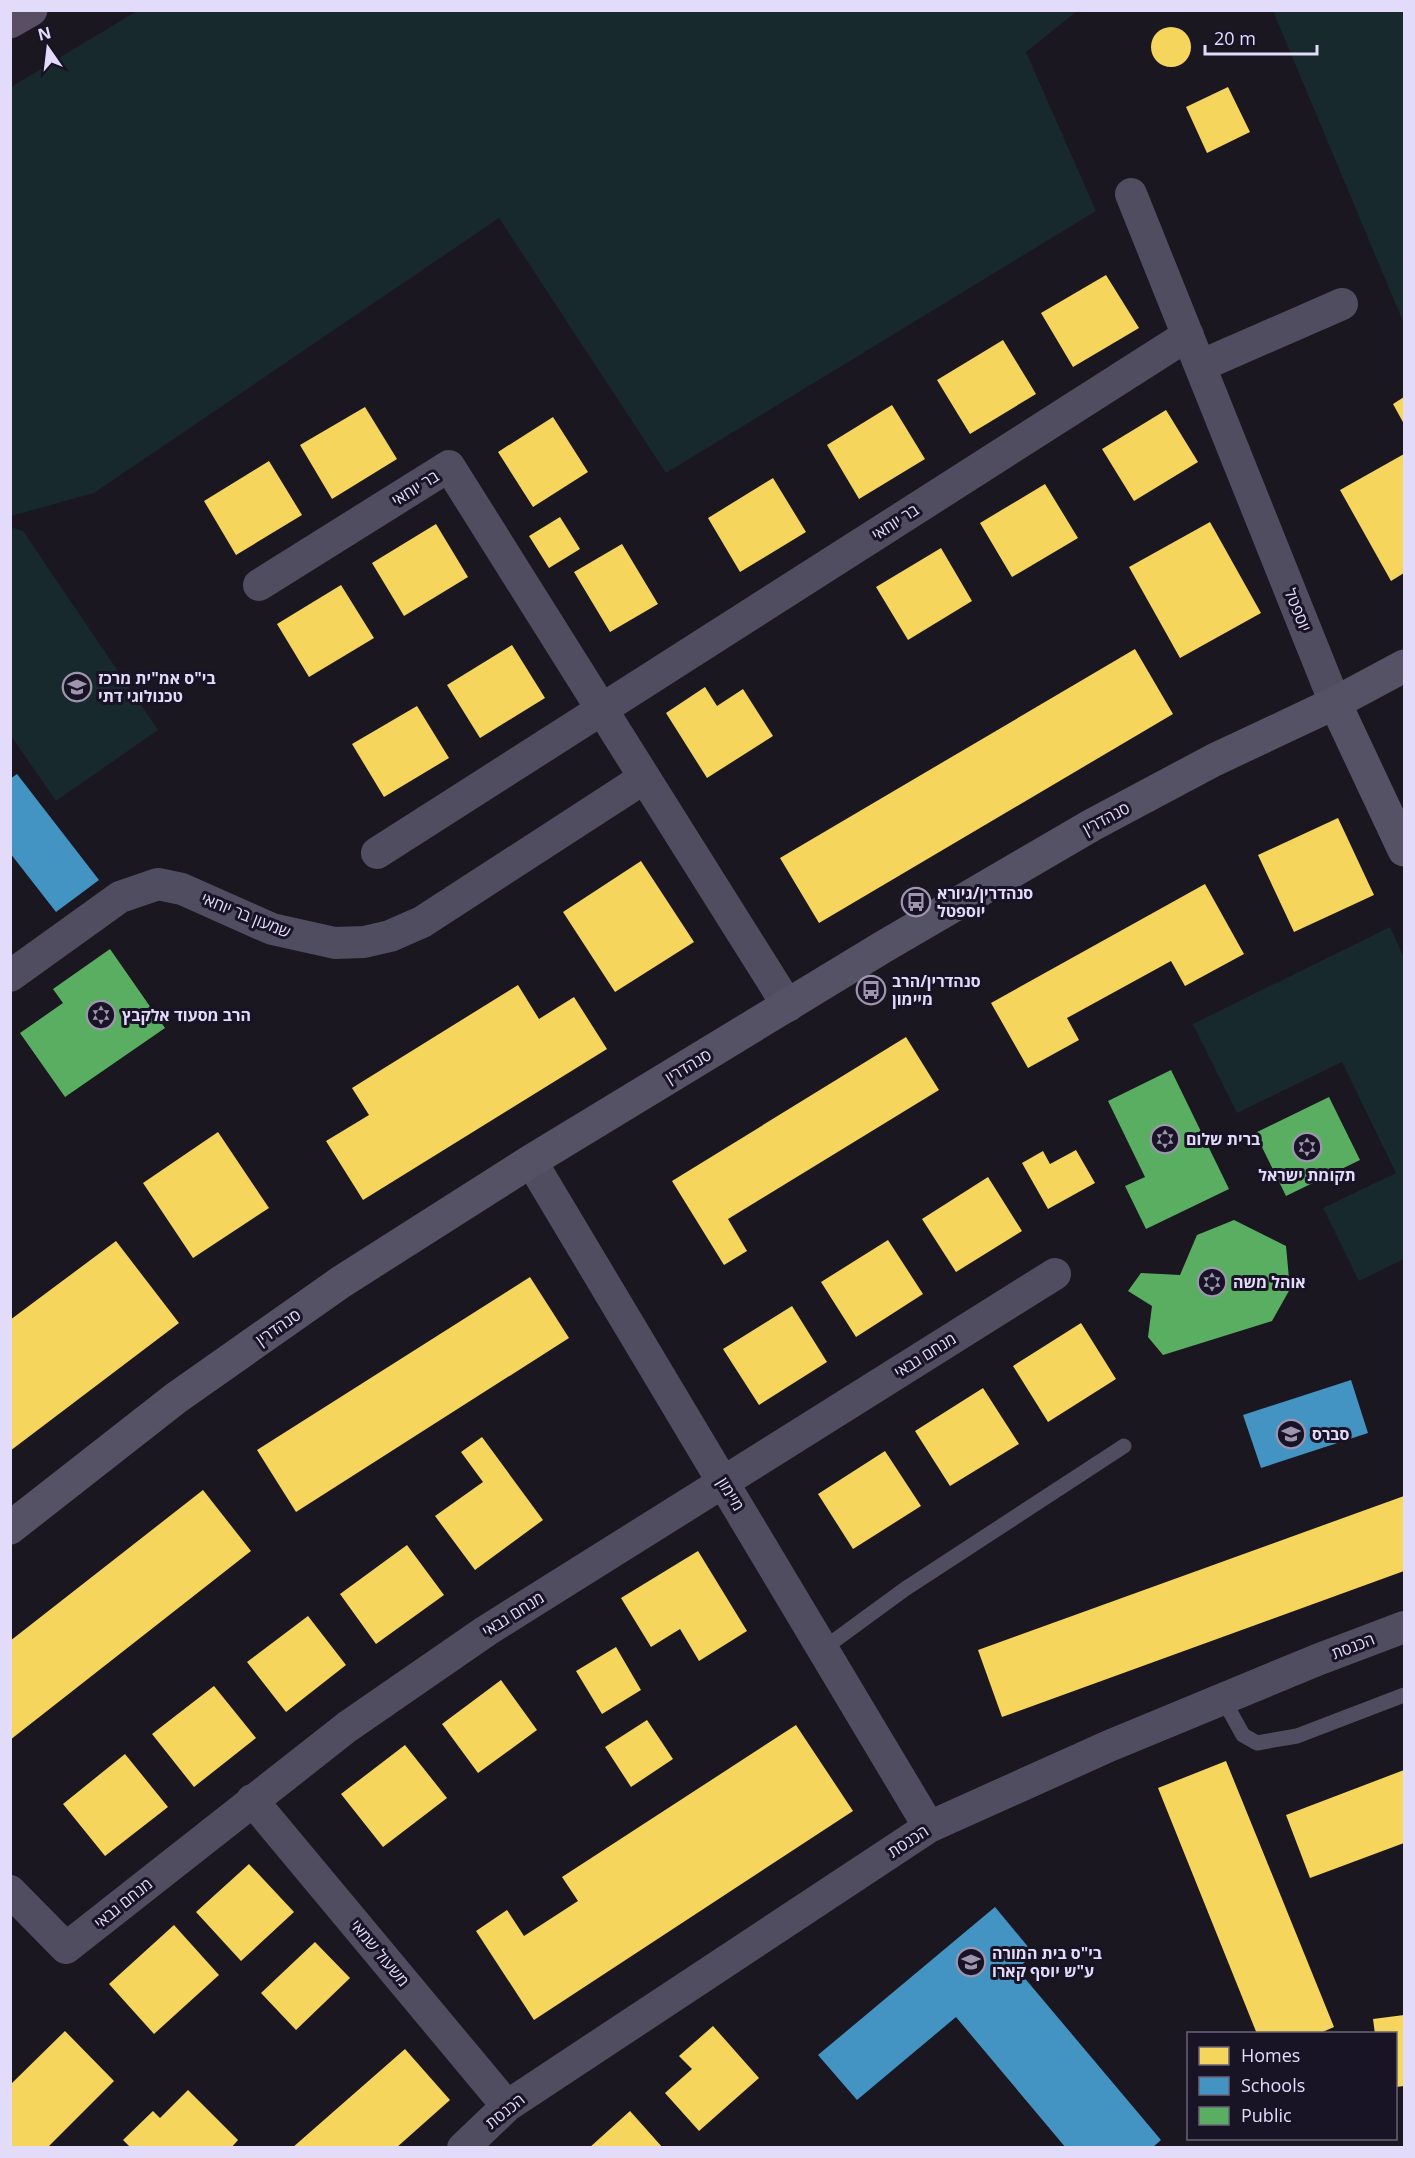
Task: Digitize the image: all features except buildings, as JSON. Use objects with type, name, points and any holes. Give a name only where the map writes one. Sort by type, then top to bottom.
[{"type":"main road","points":[[10,22],[31,10]]},
{"type":"street","name":"יוספטל","points":[[1131,194],[1335,703],[1404,850]]},
{"type":"street","points":[[1200,366],[1341,304]]},
{"type":"street","name":"בר יוחאי","points":[[377,853],[1188,335]]},
{"type":"street","name":"בר יוחאי","points":[[259,585],[449,466],[788,1006]]},
{"type":"street","name":"סנהדרין","points":[[10,1528],[176,1398],[341,1282],[531,1161],[883,947],[1092,825],[1214,760],[1335,703],[1404,666]]},
{"type":"street","name":"שמעון בר יוחאי","points":[[10,976],[120,897],[158,884],[182,889],[272,929],[308,938],[335,943],[364,942],[390,936],[422,922],[644,778]]},
{"type":"street","name":"מיימון","points":[[531,1161],[929,1827]]},
{"type":"street","name":"מנחם גבאי","points":[[10,1891],[66,1948],[347,1727],[486,1631],[1054,1274]]},
{"type":"street","name":"הכנסת","points":[[463,2148],[507,2106],[929,1827],[1109,1746],[1404,1627]]},
{"type":"street","name":"משעול שמאי","points":[[252,1800],[507,2106]]},
{"type":"lane","points":[[823,1649],[905,1589],[1124,1446]]},
{"type":"lane","points":[[1223,1699],[1243,1735],[1257,1743],[1297,1736],[1404,1695]]},
{"type":"shaded area","points":[[137,11],[1077,11],[1026,52],[1096,211],[666,473],[499,218],[94,493],[11,516],[11,87]]},
{"type":"shaded area","points":[[1273,11],[1404,11],[1404,324]]},
{"type":"shaded area","points":[[10,527],[23,531],[158,730],[56,801],[11,736]]},
{"type":"shaded area","points":[[1390,927],[1404,958],[1404,1259],[1359,1281],[1323,1208],[1396,1173],[1342,1062],[1237,1113],[1193,1024]]},
{"type":"place","name":"בי\"ס אמ\"ית מרכז טכנולוגי דתי","points":[[77,687]]},
{"type":"place","name":"סנהדרין/גיורא יוספטל","points":[[916,902]]},
{"type":"place","name":"סנהדרין/הרב מיימון","points":[[871,990]]},
{"type":"place","name":"הרב מסעוד אלקבץ","points":[[101,1015]]},
{"type":"place","name":"ברית שלום","points":[[1165,1139]]},
{"type":"place","name":"תקומת ישראל","points":[[1307,1147]]},
{"type":"place","name":"אוהל משה","points":[[1212,1282]]},
{"type":"place","name":"סברס","points":[[1291,1434]]},
{"type":"place","name":"בי\"ס בית המורה ע\"ש יוסף קארו","points":[[971,1962]]}]
